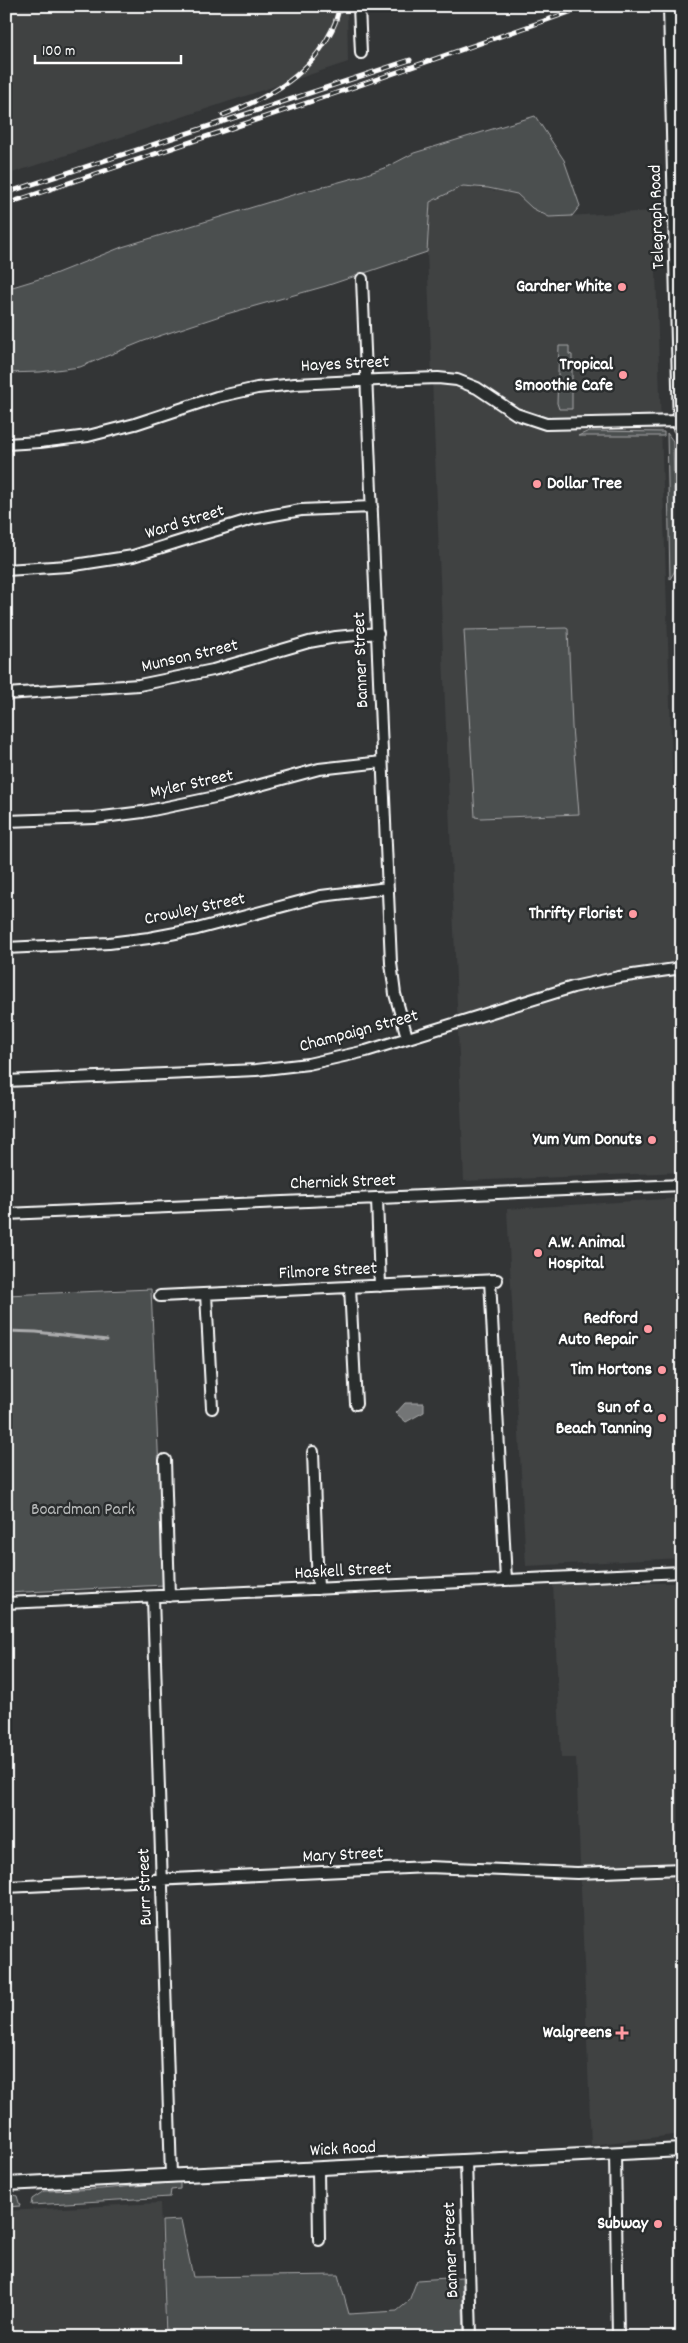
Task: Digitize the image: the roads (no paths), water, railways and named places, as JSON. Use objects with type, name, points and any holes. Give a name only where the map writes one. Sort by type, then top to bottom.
[{"type":"main road","name":"Telegraph Road","points":[[672,6],[682,427]]},
{"type":"street","points":[[359,6],[361,54]]},
{"type":"street","name":"Banner Street","points":[[362,279],[393,984],[407,1037]]},
{"type":"street","name":"Hayes Street","points":[[6,444],[88,436],[135,424],[217,397],[257,388],[366,380],[438,378],[457,380],[477,388],[516,414],[546,424],[682,420]]},
{"type":"street","name":"Ward Street","points":[[6,570],[68,566],[133,556],[252,519],[302,510],[372,507]]},
{"type":"street","name":"Munson Street","points":[[6,694],[139,685],[213,670],[309,642],[378,633]]},
{"type":"street","name":"Myler Street","points":[[6,822],[95,818],[143,812],[220,796],[318,769],[382,762]]},
{"type":"street","name":"Crowley Street","points":[[6,948],[109,943],[149,938],[197,929],[321,896],[388,888]]},
{"type":"street","name":"Champaign Street","points":[[6,1081],[279,1068],[338,1058],[573,987],[619,977],[682,968]]},
{"type":"street","name":"Chernick Street","points":[[6,1214],[682,1185]]},
{"type":"street","points":[[377,1198],[380,1286]]},
{"type":"street","name":"Filmore Street","points":[[160,1296],[494,1280],[506,1580]]},
{"type":"street","points":[[350,1288],[356,1404]]},
{"type":"street","points":[[206,1294],[212,1408]]},
{"type":"street","points":[[312,1452],[318,1589]]},
{"type":"street","points":[[165,1460],[169,1596]]},
{"type":"street","name":"Haskell Street","points":[[6,1604],[682,1572]]},
{"type":"street","name":"Burr Street","points":[[153,1597],[171,2176]]},
{"type":"street","name":"Mary Street","points":[[6,1887],[428,1867],[578,1873],[682,1869]]},
{"type":"street","name":"Wick Road","points":[[6,2184],[682,2150]]},
{"type":"street","points":[[615,2154],[618,2337]]},
{"type":"street","name":"Banner Street","points":[[466,2162],[471,2337]]},
{"type":"street","points":[[318,2169],[319,2240]]},
{"type":"waterway","points":[[6,1331],[36,1332],[107,1340]]},
{"type":"railway","points":[[223,115],[254,102],[282,86],[307,66],[329,35],[339,6]]},
{"type":"railway","points":[[6,204],[363,84],[587,6]]},
{"type":"railway","points":[[6,193],[410,60]]},
{"type":"place","name":"Gardner White","points":[[622,287]]},
{"type":"place","name":"Tropical Smoothie Cafe","points":[[623,375]]},
{"type":"place","name":"Dollar Tree","points":[[537,484]]},
{"type":"place","name":"Thrifty Florist","points":[[633,914]]},
{"type":"place","name":"Yum Yum Donuts","points":[[652,1140]]},
{"type":"place","name":"A.W. Animal Hospital","points":[[538,1253]]},
{"type":"place","name":"Redford Auto Repair","points":[[648,1329]]},
{"type":"place","name":"Tim Hortons","points":[[662,1370]]},
{"type":"place","name":"Sun of a Beach Tanning","points":[[662,1418]]},
{"type":"place","name":"Walgreens","points":[[622,2033]]},
{"type":"place","name":"Subway","points":[[658,2224]]},
{"type":"park label","name":"Boardman Park","points":[[83,1510]]}]
